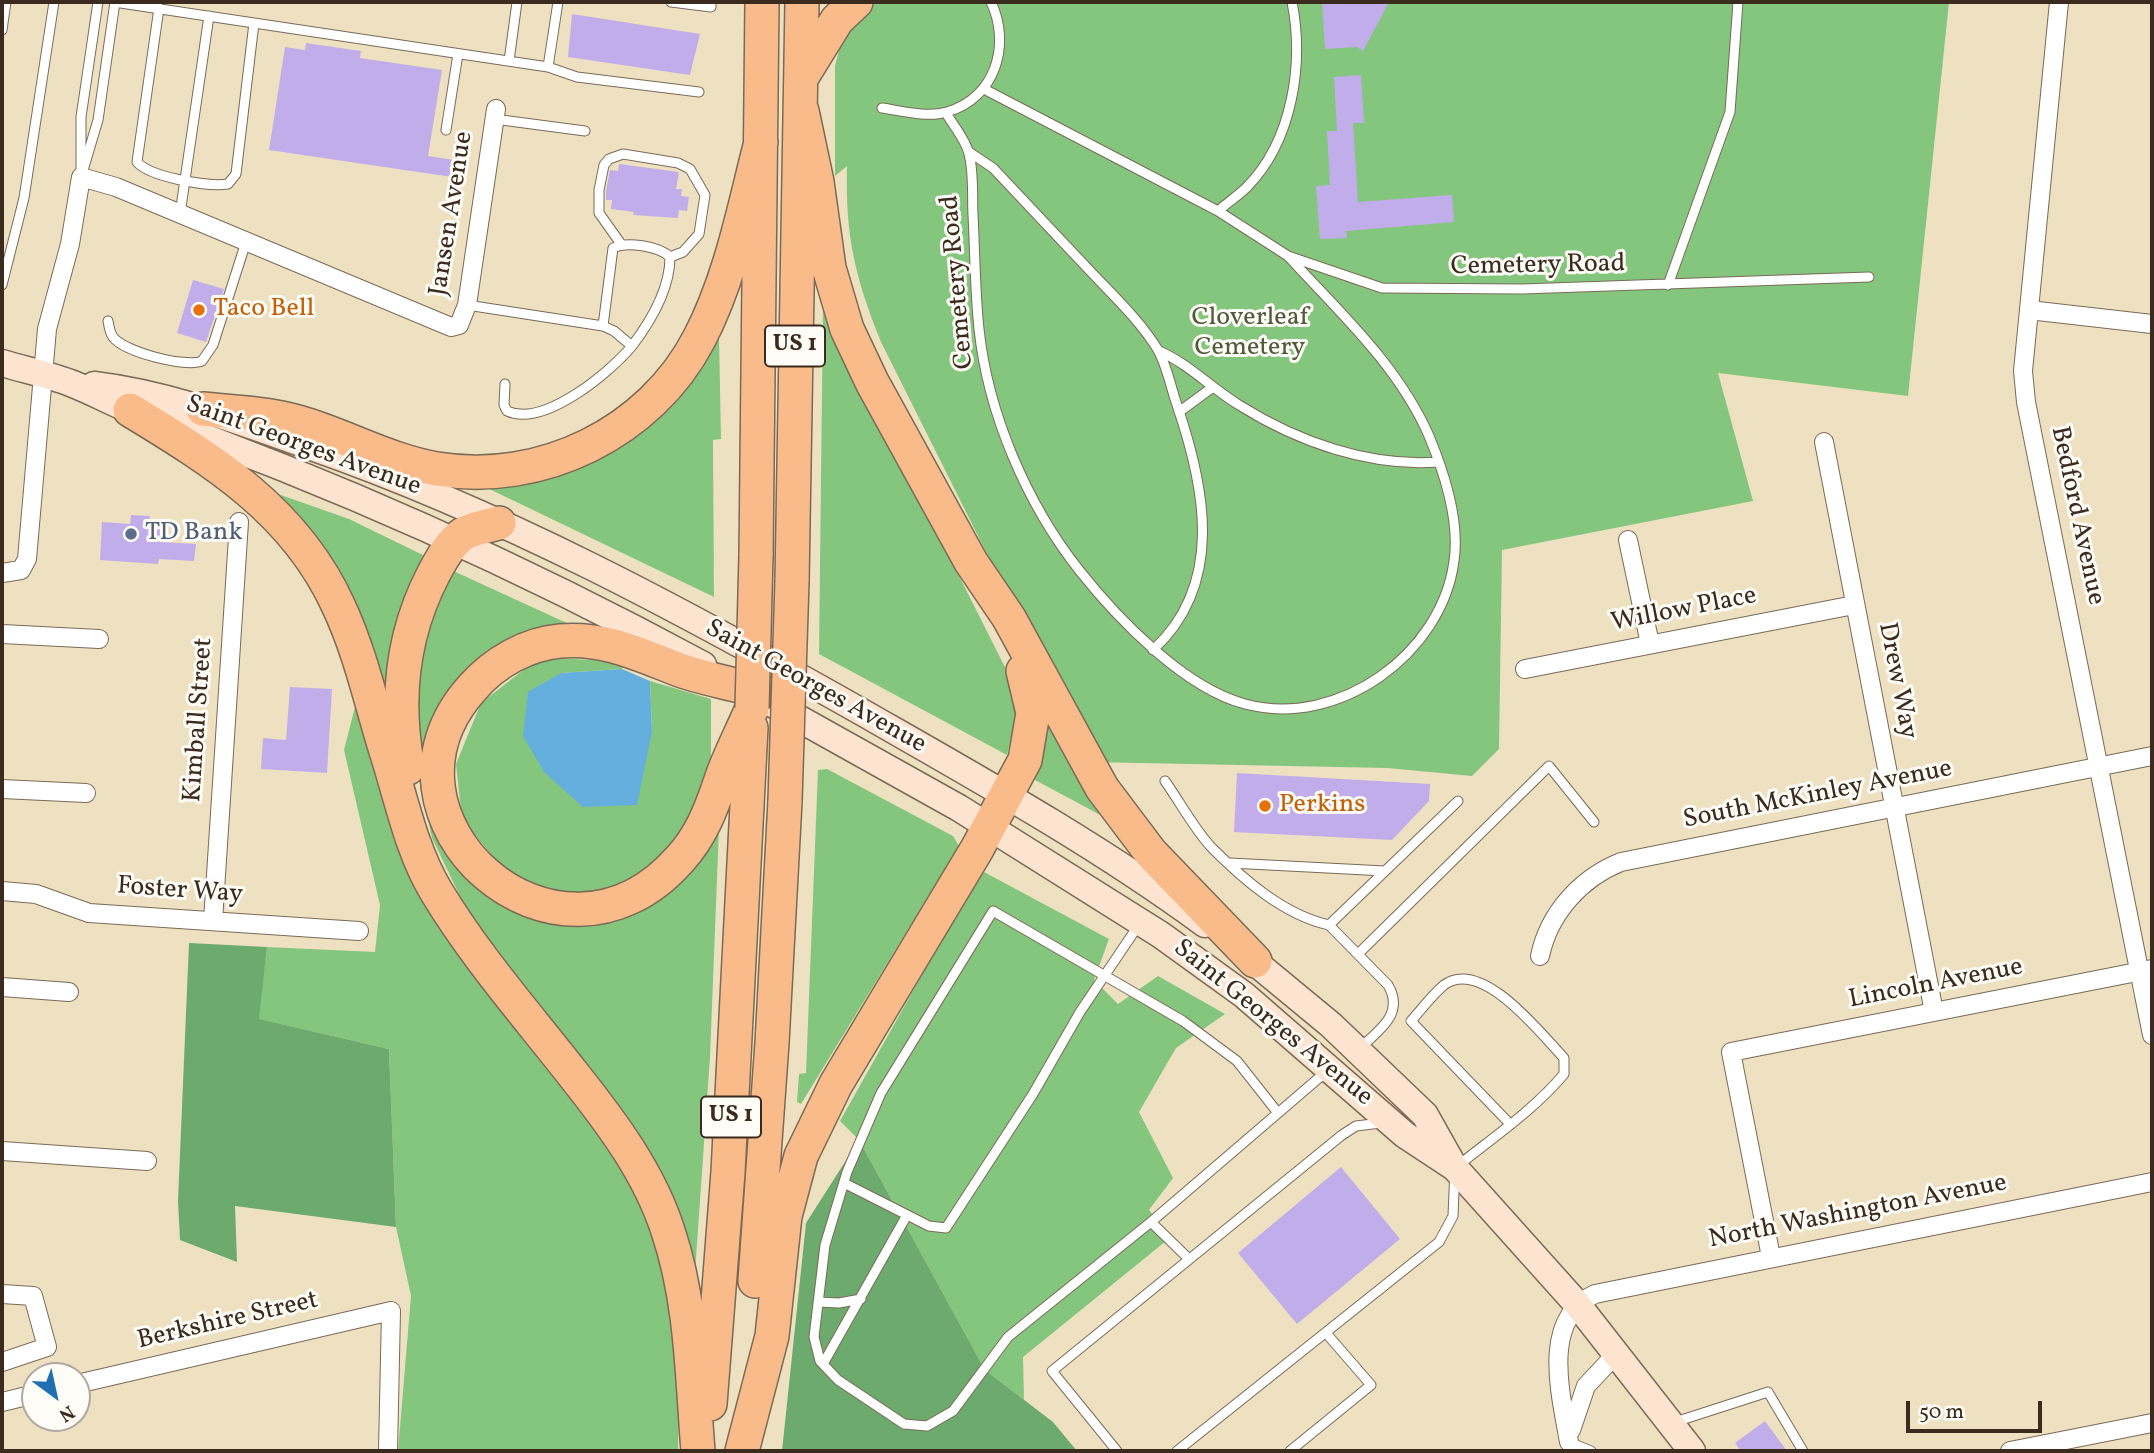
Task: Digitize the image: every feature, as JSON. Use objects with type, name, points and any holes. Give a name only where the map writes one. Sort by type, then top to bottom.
[{"type":"highway","name":"US 1","points":[[748,698],[756,556],[762,2]]},
{"type":"highway","name":"US 1","points":[[742,1451],[768,1109],[785,801],[792,581],[797,194],[802,111],[802,2]]},
{"type":"highway","points":[[802,77],[832,27],[856,2]]},
{"type":"highway","points":[[742,1451],[772,1336],[785,1216],[808,1138],[836,1084],[1007,797],[1029,750],[1032,700],[1019,661],[971,562],[872,382],[847,329],[827,258],[817,182],[802,111]]},
{"type":"highway","points":[[203,409],[283,418],[396,459],[467,473],[530,467],[591,445],[617,430],[654,398],[679,370],[699,339],[726,272],[761,142]]},
{"type":"highway","points":[[130,410],[209,458],[254,492],[314,561],[346,623],[419,853],[435,890],[482,959],[611,1123],[656,1200],[673,1248],[686,1309],[698,1451]]},
{"type":"highway","points":[[457,921],[419,817],[406,759],[401,702],[405,652],[416,612],[441,561],[455,542],[469,531],[499,523]]},
{"type":"highway","points":[[971,562],[1009,618],[1055,706],[1119,812],[1151,853],[1255,961]]},
{"type":"highway","points":[[573,641],[605,643],[679,669],[748,698],[735,781],[668,872],[618,901],[592,908],[564,909],[515,896],[492,881],[472,862],[456,839],[447,819],[441,794],[440,769],[447,729],[469,691],[502,662],[543,644],[573,641]]},
{"type":"highway","name":"US 1","points":[[706,1451],[730,1145],[735,781]]},
{"type":"main road","name":"Saint Georges Avenue","points":[[2,363],[71,383],[130,410],[297,471],[455,542],[632,628],[748,698],[801,717],[990,827],[1141,922],[1229,983],[1392,1123],[1455,1168]]},
{"type":"main road","name":"Saint Georges Avenue","points":[[71,383],[134,390],[203,409],[369,467],[499,523],[608,575],[755,653],[1084,842],[1179,905],[1255,961],[1358,1050],[1425,1115],[1455,1168],[1577,1304],[1671,1424],[1687,1450]]},
{"type":"main road","points":[[1031,853],[1039,843],[1051,839],[1084,842]]},
{"type":"street","name":"Bedford Avenue","points":[[2059,2],[2023,371],[2026,402],[2146,970],[2152,1035]]},
{"type":"street","name":"Jansen Avenue","points":[[246,242],[433,321],[451,327],[459,325],[467,305],[495,114]]},
{"type":"street","points":[[2,573],[21,570],[27,559],[47,329],[70,244],[81,177],[106,183],[246,242]]},
{"type":"street","points":[[2029,310],[2152,324]]},
{"type":"street","name":"Drew Way","points":[[1824,442],[1934,1012]]},
{"type":"street","name":"Kimball Street","points":[[213,921],[239,522]]},
{"type":"street","points":[[1628,540],[1650,644]]},
{"type":"street","name":"Willow Place","points":[[1525,669],[1854,605]]},
{"type":"street","points":[[2,634],[99,639]]},
{"type":"street","name":"South McKinley Avenue","points":[[1540,956],[1553,918],[1586,882],[1609,867],[1632,859],[2152,756]]},
{"type":"street","points":[[2,789],[86,793]]},
{"type":"street","name":"Foster Way","points":[[2,891],[36,894],[89,913],[359,931]]},
{"type":"street","name":"Lincoln Avenue","points":[[1771,1256],[1731,1052],[2146,970]]},
{"type":"street","points":[[2,988],[69,992]]},
{"type":"street","points":[[2,1151],[147,1161]]},
{"type":"street","name":"North Washington Avenue","points":[[1577,1304],[1604,1290],[2152,1182]]},
{"type":"street","points":[[2,1294],[33,1296],[47,1347],[2,1362]]},
{"type":"street","points":[[1569,1447],[1561,1391],[1560,1343],[1566,1316],[1577,1304]]},
{"type":"street","name":"Berkshire Street","points":[[91,1381],[391,1311],[388,1451]]},
{"type":"street","points":[[1569,1447],[1575,1411],[1586,1386],[1617,1353]]},
{"type":"street","points":[[2,1402],[21,1397]]},
{"type":"street","points":[[2010,1451],[2152,1423]]},
{"type":"lane","points":[[2,30],[6,2]]},
{"type":"lane","points":[[2,285],[24,198],[54,2]]},
{"type":"lane","points":[[81,177],[81,117],[97,2]]},
{"type":"lane","points":[[81,177],[98,120],[115,2],[548,67],[577,77],[699,92]]},
{"type":"lane","points":[[509,61],[517,2]]},
{"type":"lane","points":[[548,67],[558,2]]},
{"type":"lane","points":[[671,2],[711,7],[711,2]]},
{"type":"lane","points":[[882,108],[917,114],[946,113],[970,101],[984,89],[993,76],[1000,47],[1000,29],[991,2]]},
{"type":"lane","points":[[1218,211],[1248,186],[1273,152],[1298,68],[1297,26],[1292,2]]},
{"type":"lane","points":[[1668,285],[1730,112],[1738,2]]},
{"type":"lane","points":[[159,8],[136,162],[155,173],[186,180],[218,185],[234,180],[254,23]]},
{"type":"lane","points":[[180,214],[209,16]]},
{"type":"lane","points":[[446,130],[458,54]]},
{"type":"lane","name":"Cemetery Road","points":[[984,89],[1218,211],[1288,256],[1382,288],[1510,289],[1869,277]]},
{"type":"lane","name":"Cemetery Road","points":[[946,113],[969,152],[1002,177],[1121,303],[1159,351],[1201,484],[1202,550],[1188,602],[1168,636],[1153,650]]},
{"type":"lane","points":[[495,114],[585,131]]},
{"type":"lane","name":"Cemetery Road","points":[[969,152],[979,332],[1004,431],[1029,490],[1056,539],[1080,572],[1167,663],[1244,704],[1277,708],[1303,707],[1330,701],[1372,682],[1397,664],[1437,617],[1454,562],[1455,540],[1438,462],[1416,412],[1379,355],[1288,256]]},
{"type":"lane","points":[[621,244],[599,213],[599,190],[604,165],[615,156],[623,154],[678,163],[690,169],[705,195],[699,233],[683,252],[670,257]]},
{"type":"lane","points":[[108,321],[112,336],[126,347],[183,364],[202,361],[213,345],[246,242]]},
{"type":"lane","points":[[603,326],[613,248],[621,244],[664,251],[670,257]]},
{"type":"lane","points":[[505,384],[503,405],[507,411],[518,414],[540,410],[564,401],[595,381],[632,346],[661,298],[670,257]]},
{"type":"lane","points":[[467,305],[603,326],[614,331],[632,346]]},
{"type":"lane","name":"Cemetery Road","points":[[1159,351],[1179,360],[1213,387],[1267,422],[1340,450],[1390,463],[1438,462]]},
{"type":"lane","points":[[1179,412],[1213,387]]},
{"type":"lane","points":[[1358,954],[1549,766],[1594,822]]},
{"type":"lane","points":[[1165,781],[1211,847],[1286,909],[1307,920],[1329,925],[1388,985],[1393,996],[1394,1012],[1358,1050]]},
{"type":"lane","points":[[1329,925],[1458,801]]},
{"type":"lane","points":[[1229,863],[1385,871]]},
{"type":"lane","points":[[1278,1113],[1237,1060],[1183,1021],[1104,978],[993,911],[881,1093],[844,1183],[825,1245],[818,1302],[814,1337],[823,1364],[838,1380],[904,1424],[927,1426],[953,1411],[1008,1337],[1151,1222],[1331,1068]]},
{"type":"lane","points":[[844,1183],[929,1226],[946,1228],[1141,922]]},
{"type":"lane","points":[[1177,1451],[1431,1250],[1447,1233],[1453,1216],[1455,1168],[1510,1124],[1564,1074],[1564,1058],[1493,986],[1457,980],[1445,984],[1411,1021]]},
{"type":"lane","points":[[1394,1012],[1411,1021],[1510,1124]]},
{"type":"lane","points":[[1116,1451],[1052,1371],[1342,1135],[1356,1126],[1392,1123]]},
{"type":"lane","points":[[823,1364],[907,1215]]},
{"type":"lane","points":[[1151,1222],[1189,1259]]},
{"type":"lane","points":[[818,1302],[839,1303],[861,1299]]},
{"type":"lane","points":[[1290,1451],[1371,1385],[1326,1333]]},
{"type":"lane","points":[[1671,1424],[1768,1392],[1803,1451]]},
{"type":"lane","points":[[1569,1447],[1591,1451]]},
{"type":"green space","name":"Cloverleaf Cemetery","points":[[851,2],[1949,2],[1908,396],[1718,373],[1753,501],[1502,550],[1499,749],[1472,776],[1387,768],[1091,762],[881,342],[864,297],[850,235],[847,166],[835,176],[835,66]]},
{"type":"green space","points":[[823,306],[1015,687],[1018,707],[1007,755],[819,654]]},
{"type":"green space","points":[[715,337],[719,337],[721,439],[713,440],[714,597],[483,486],[548,473]]},
{"type":"green space","points":[[278,494],[349,519],[427,557],[393,738],[337,572]]},
{"type":"green space","points":[[449,569],[569,624],[569,630],[484,661],[436,814],[564,919],[719,828],[710,1057],[694,1287],[673,1212],[470,917],[432,838],[417,768],[416,659]]},
{"type":"green space","points":[[540,657],[624,662],[622,669],[561,673],[652,732],[650,681],[711,699],[711,777],[671,854],[621,888],[559,897],[514,881],[462,820],[456,764],[481,703]]},
{"type":"green space","points":[[355,707],[446,933],[622,1160],[663,1241],[680,1343],[678,1451],[398,1451],[411,1296],[396,1227],[389,1049],[258,1019],[267,947],[375,952],[380,905],[344,750]]},
{"type":"green space","points":[[1048,714],[1106,818],[1035,780]]},
{"type":"green space","points":[[827,769],[953,836],[959,846],[801,1104],[797,1102],[799,1074],[806,1073],[818,770]]},
{"type":"green space","points":[[984,872],[1109,939],[1094,980],[1118,1004],[1158,976],[1225,1014],[1176,1048],[1139,1112],[1173,1178],[1149,1210],[1171,1237],[1023,1357],[1024,1400],[985,1370],[859,1140],[840,1121],[954,918]]},
{"type":"green space","points":[[189,943],[267,947],[259,1019],[389,1049],[396,1227],[235,1206],[237,1262],[180,1240],[178,1201]]},
{"type":"green space","points":[[859,1140],[985,1370],[1053,1422],[1077,1451],[782,1451],[806,1223]]},
{"type":"water","points":[[622,669],[650,681],[652,732],[637,805],[583,807],[544,772],[523,736],[528,692],[561,673]]},
{"type":"building","points":[[1322,2],[1389,2],[1363,51],[1357,47],[1325,49]]},
{"type":"building","points":[[572,14],[700,34],[690,75],[568,57]]},
{"type":"building","points":[[306,43],[361,51],[360,58],[442,70],[428,156],[454,160],[452,177],[269,150],[285,47],[305,50]]},
{"type":"building","points":[[1361,75],[1364,123],[1353,123],[1358,202],[1452,195],[1454,222],[1346,231],[1347,238],[1320,239],[1316,186],[1330,185],[1327,131],[1337,131],[1334,77]]},
{"type":"building","points":[[619,164],[679,172],[676,189],[682,189],[681,196],[689,197],[687,211],[679,210],[678,218],[633,215],[634,212],[611,209],[612,200],[606,200],[606,191],[610,170],[618,171]]},
{"type":"building","name":"Taco Bell","points":[[193,280],[224,289],[206,342],[177,333]]},
{"type":"building","name":"TD Bank","points":[[131,515],[150,516],[149,525],[161,526],[160,542],[196,544],[194,561],[159,559],[158,564],[100,560],[102,522],[130,524]]},
{"type":"building","points":[[290,687],[332,689],[327,773],[261,769],[263,738],[286,740]]},
{"type":"building","points":[[1237,773],[1430,784],[1429,801],[1392,840],[1234,832]]},
{"type":"building","points":[[1341,1167],[1400,1239],[1297,1324],[1238,1253]]},
{"type":"building","points":[[1765,1421],[1787,1451],[1741,1451],[1735,1443]]},
{"type":"place","name":"Taco Bell","points":[[199,310]]},
{"type":"place","name":"TD Bank","points":[[131,534]]},
{"type":"place","name":"Perkins","points":[[1265,806]]}]
